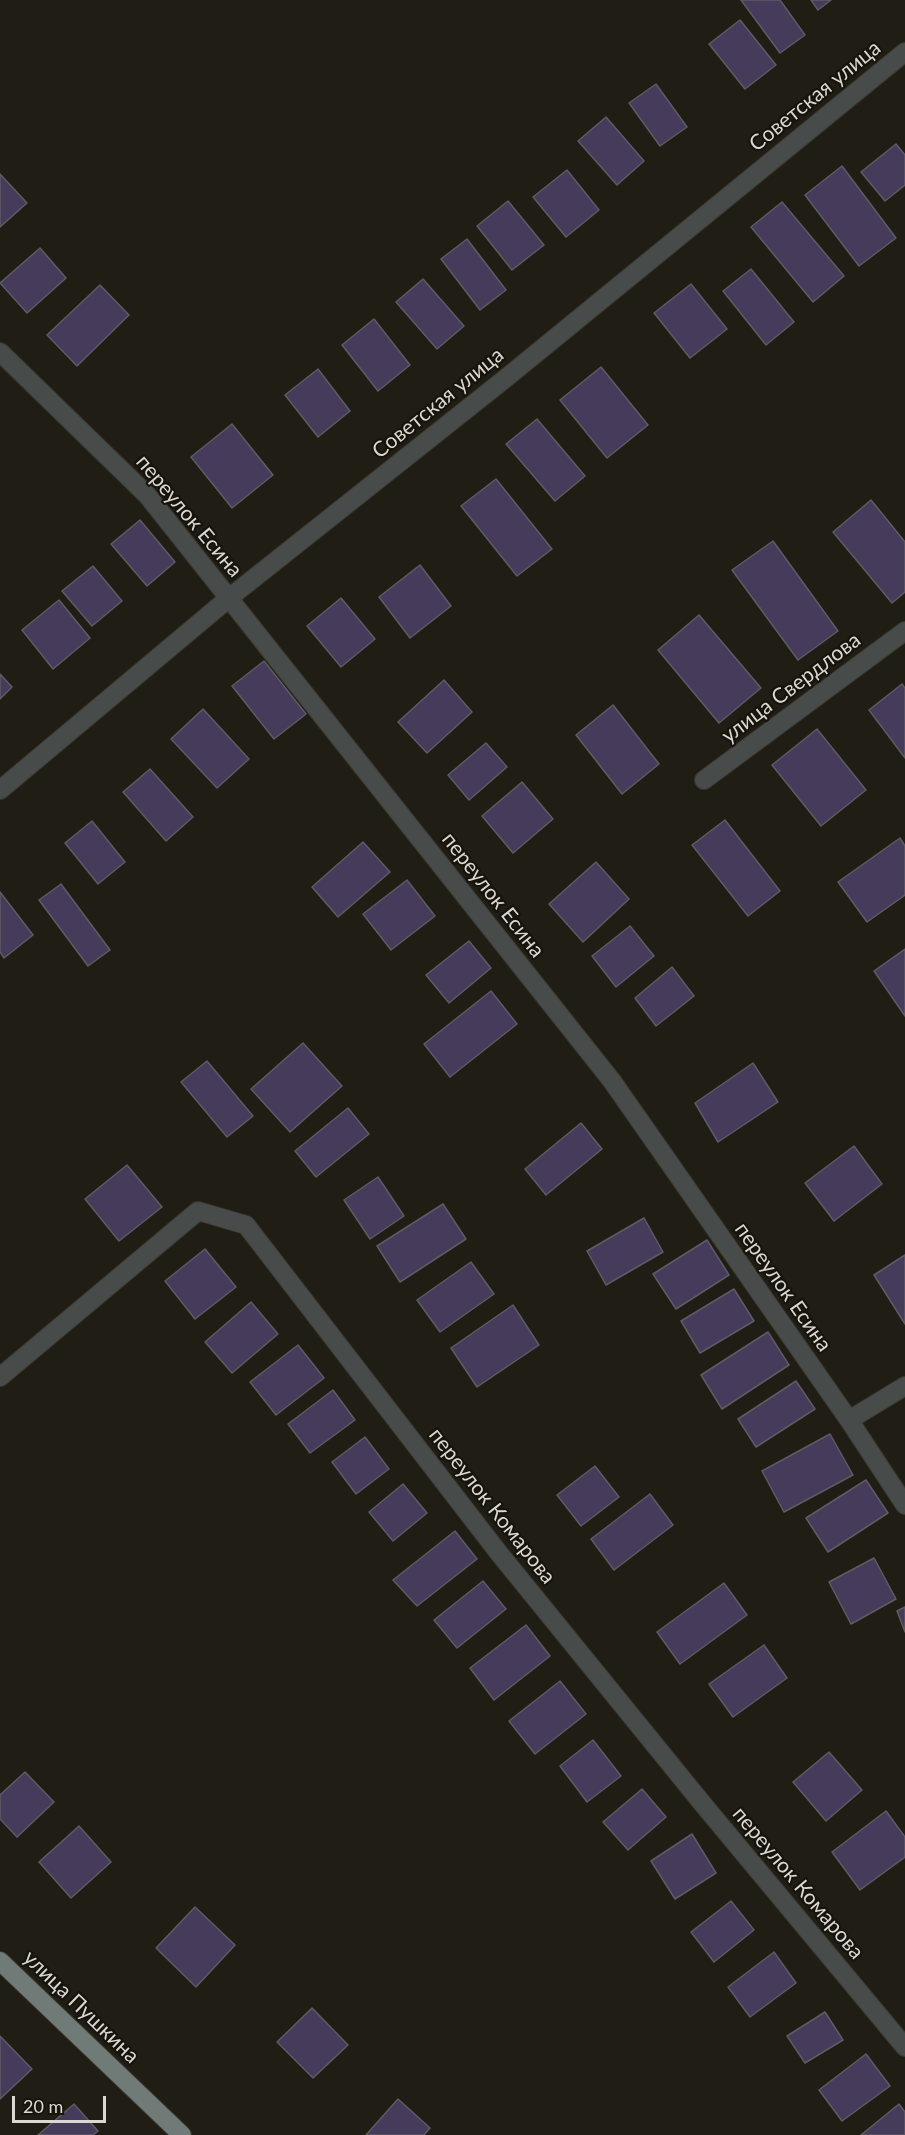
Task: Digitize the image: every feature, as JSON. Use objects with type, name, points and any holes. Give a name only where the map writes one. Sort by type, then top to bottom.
[{"type":"main road","name":"улица Пушкина","points":[[0,1960],[182,2135]]},
{"type":"street","name":"Советская улица","points":[[1,787],[229,598],[506,378],[905,52]]},
{"type":"street","name":"переулок Есина","points":[[0,352],[147,495],[612,1081],[905,1504]]},
{"type":"street","name":"улица Свердлова","points":[[704,780],[905,631]]},
{"type":"street","name":"переулок Комарова","points":[[0,1377],[198,1211],[246,1225],[498,1552],[702,1803],[905,2047]]},
{"type":"street","points":[[849,1420],[905,1386]]},
{"type":"building","points":[[741,0],[780,0],[805,35],[780,53]]},
{"type":"building","points":[[811,0],[831,0],[818,10]]},
{"type":"building","points":[[740,20],[776,65],[745,89],[709,44]]},
{"type":"building","points":[[656,84],[687,127],[660,146],[629,103]]},
{"type":"building","points":[[606,117],[644,161],[617,185],[578,141]]},
{"type":"building","points":[[896,144],[905,155],[905,185],[885,201],[861,172]]},
{"type":"building","points":[[842,166],[896,238],[859,266],[805,195]]},
{"type":"building","points":[[567,170],[599,210],[566,237],[533,197]]},
{"type":"building","points":[[0,174],[27,203],[0,227]]},
{"type":"building","points":[[508,201],[544,245],[512,270],[477,226]]},
{"type":"building","points":[[782,202],[844,276],[813,302],[751,227]]},
{"type":"building","points":[[467,239],[506,290],[480,310],[441,259]]},
{"type":"building","points":[[40,248],[66,278],[27,313],[0,283]]},
{"type":"building","points":[[751,269],[794,322],[766,345],[723,291]]},
{"type":"building","points":[[423,279],[464,326],[437,349],[396,302]]},
{"type":"building","points":[[691,284],[727,329],[690,358],[654,313]]},
{"type":"building","points":[[100,285],[129,315],[77,366],[47,335]]},
{"type":"building","points":[[374,319],[410,365],[378,391],[342,345]]},
{"type":"building","points":[[601,367],[648,425],[607,458],[560,400]]},
{"type":"building","points":[[318,369],[350,411],[318,437],[285,395]]},
{"type":"building","points":[[537,419],[585,476],[555,501],[506,444]]},
{"type":"building","points":[[232,424],[273,475],[232,508],[191,457]]},
{"type":"building","points":[[496,479],[552,549],[517,576],[461,506]]},
{"type":"building","points":[[871,500],[905,542],[905,592],[892,603],[833,532]]},
{"type":"building","points":[[140,520],[175,562],[147,586],[111,544]]},
{"type":"building","points":[[773,541],[838,631],[798,660],[732,570]]},
{"type":"building","points":[[420,565],[451,606],[410,638],[379,597]]},
{"type":"building","points":[[93,566],[122,601],[92,626],[62,591]]},
{"type":"building","points":[[341,598],[375,639],[341,667],[307,626]]},
{"type":"building","points":[[59,600],[90,638],[53,669],[22,630]]},
{"type":"building","points":[[699,615],[761,688],[719,723],[658,650]]},
{"type":"building","points":[[264,661],[306,714],[274,739],[232,686]]},
{"type":"building","points":[[0,674],[12,687],[0,699]]},
{"type":"building","points":[[444,680],[472,712],[427,753],[398,722]]},
{"type":"building","points":[[902,684],[905,688],[905,758],[869,710]]},
{"type":"building","points":[[613,705],[659,764],[622,794],[576,735]]},
{"type":"building","points":[[203,709],[249,759],[217,788],[171,739]]},
{"type":"building","points":[[817,729],[866,790],[821,826],[772,765]]},
{"type":"building","points":[[486,743],[507,767],[469,800],[448,775]]},
{"type":"building","points":[[150,769],[193,817],[166,841],[123,792]]},
{"type":"building","points":[[522,782],[553,819],[513,853],[482,816]]},
{"type":"building","points":[[725,820],[780,891],[748,916],[692,845]]},
{"type":"building","points":[[92,821],[125,862],[98,884],[65,843]]},
{"type":"building","points":[[900,838],[905,846],[905,895],[867,922],[838,882]]},
{"type":"building","points":[[363,842],[390,872],[338,917],[312,887]]},
{"type":"building","points":[[596,862],[629,899],[583,942],[549,904]]},
{"type":"building","points":[[407,880],[435,916],[391,950],[363,914]]},
{"type":"building","points":[[61,884],[110,950],[88,966],[39,900]]},
{"type":"building","points":[[0,892],[33,935],[4,958],[0,952]]},
{"type":"building","points":[[630,926],[654,956],[616,987],[592,956]]},
{"type":"building","points":[[469,941],[491,968],[449,1003],[426,975]]},
{"type":"building","points":[[905,949],[905,1016],[874,971]]},
{"type":"building","points":[[672,967],[694,996],[656,1026],[635,998]]},
{"type":"building","points":[[491,991],[517,1024],[450,1077],[424,1044]]},
{"type":"building","points":[[303,1043],[342,1086],[290,1132],[251,1089]]},
{"type":"building","points":[[207,1061],[253,1116],[227,1137],[181,1082]]},
{"type":"building","points":[[753,1063],[778,1102],[718,1142],[695,1103]]},
{"type":"building","points":[[348,1108],[369,1134],[316,1177],[295,1151]]},
{"type":"building","points":[[581,1123],[602,1149],[546,1195],[525,1169]]},
{"type":"building","points":[[854,1146],[882,1184],[834,1221],[805,1183]]},
{"type":"building","points":[[127,1165],[162,1207],[119,1241],[85,1199]]},
{"type":"building","points":[[378,1177],[404,1216],[370,1239],[344,1200]]},
{"type":"building","points":[[443,1204],[466,1239],[400,1282],[377,1246]]},
{"type":"building","points":[[644,1218],[663,1252],[606,1285],[587,1251]]},
{"type":"building","points":[[707,1240],[729,1275],[676,1309],[653,1274]]},
{"type":"building","points":[[205,1249],[236,1287],[195,1319],[165,1281]]},
{"type":"building","points":[[905,1255],[905,1324],[874,1275]]},
{"type":"building","points":[[471,1262],[494,1294],[440,1332],[417,1300]]},
{"type":"building","points":[[734,1289],[754,1321],[700,1353],[681,1321]]},
{"type":"building","points":[[251,1302],[278,1334],[232,1373],[205,1342]]},
{"type":"building","points":[[513,1305],[539,1345],[477,1387],[451,1348]]},
{"type":"building","points":[[768,1332],[789,1365],[722,1409],[701,1375]]},
{"type":"building","points":[[298,1345],[324,1378],[276,1415],[250,1382]]},
{"type":"building","points":[[796,1381],[815,1409],[756,1447],[738,1419]]},
{"type":"building","points":[[333,1390],[355,1420],[310,1453],[288,1424]]},
{"type":"building","points":[[830,1434],[853,1475],[784,1512],[762,1471]]},
{"type":"building","points":[[365,1437],[389,1469],[356,1494],[332,1462]]},
{"type":"building","points":[[595,1466],[619,1497],[581,1526],[557,1495]]},
{"type":"building","points":[[866,1480],[888,1513],[828,1552],[806,1518]]},
{"type":"building","points":[[403,1484],[427,1513],[393,1541],[369,1512]]},
{"type":"building","points":[[650,1494],[673,1525],[614,1570],[591,1539]]},
{"type":"building","points":[[455,1531],[477,1559],[417,1606],[393,1580]]},
{"type":"building","points":[[874,1558],[896,1599],[851,1624],[829,1582]]},
{"type":"building","points":[[483,1581],[506,1609],[457,1648],[434,1620]]},
{"type":"building","points":[[724,1583],[747,1615],[680,1664],[657,1632]]},
{"type":"building","points":[[905,1607],[905,1632],[897,1611]]},
{"type":"building","points":[[526,1625],[550,1656],[494,1700],[470,1668]]},
{"type":"building","points":[[764,1645],[787,1678],[733,1717],[709,1684]]},
{"type":"building","points":[[560,1681],[586,1714],[535,1754],[509,1721]]},
{"type":"building","points":[[593,1740],[621,1776],[587,1802],[560,1766]]},
{"type":"building","points":[[829,1752],[862,1790],[826,1821],[793,1782]]},
{"type":"building","points":[[25,1772],[54,1802],[17,1837],[0,1819],[0,1795]]},
{"type":"building","points":[[642,1789],[666,1817],[628,1850],[603,1822]]},
{"type":"building","points":[[886,1811],[905,1837],[905,1857],[860,1890],[832,1852]]},
{"type":"building","points":[[79,1826],[111,1862],[71,1898],[39,1862]]},
{"type":"building","points":[[692,1834],[716,1873],[675,1899],[651,1861]]},
{"type":"building","points":[[731,1901],[754,1930],[714,1962],[691,1932]]},
{"type":"building","points":[[195,1907],[235,1945],[196,1987],[156,1948]]},
{"type":"building","points":[[774,1952],[796,1983],[750,2017],[728,1987]]},
{"type":"building","points":[[312,2008],[348,2045],[313,2078],[277,2042]]},
{"type":"building","points":[[825,2012],[843,2040],[805,2063],[787,2036]]},
{"type":"building","points":[[0,2036],[32,2069],[0,2099]]},
{"type":"building","points":[[866,2054],[890,2086],[842,2121],[819,2090]]},
{"type":"building","points":[[398,2099],[430,2128],[424,2135],[366,2135]]},
{"type":"building","points":[[74,2104],[98,2131],[93,2135],[38,2135]]},
{"type":"building","points":[[899,2104],[905,2112],[905,2135],[861,2135]]}]
